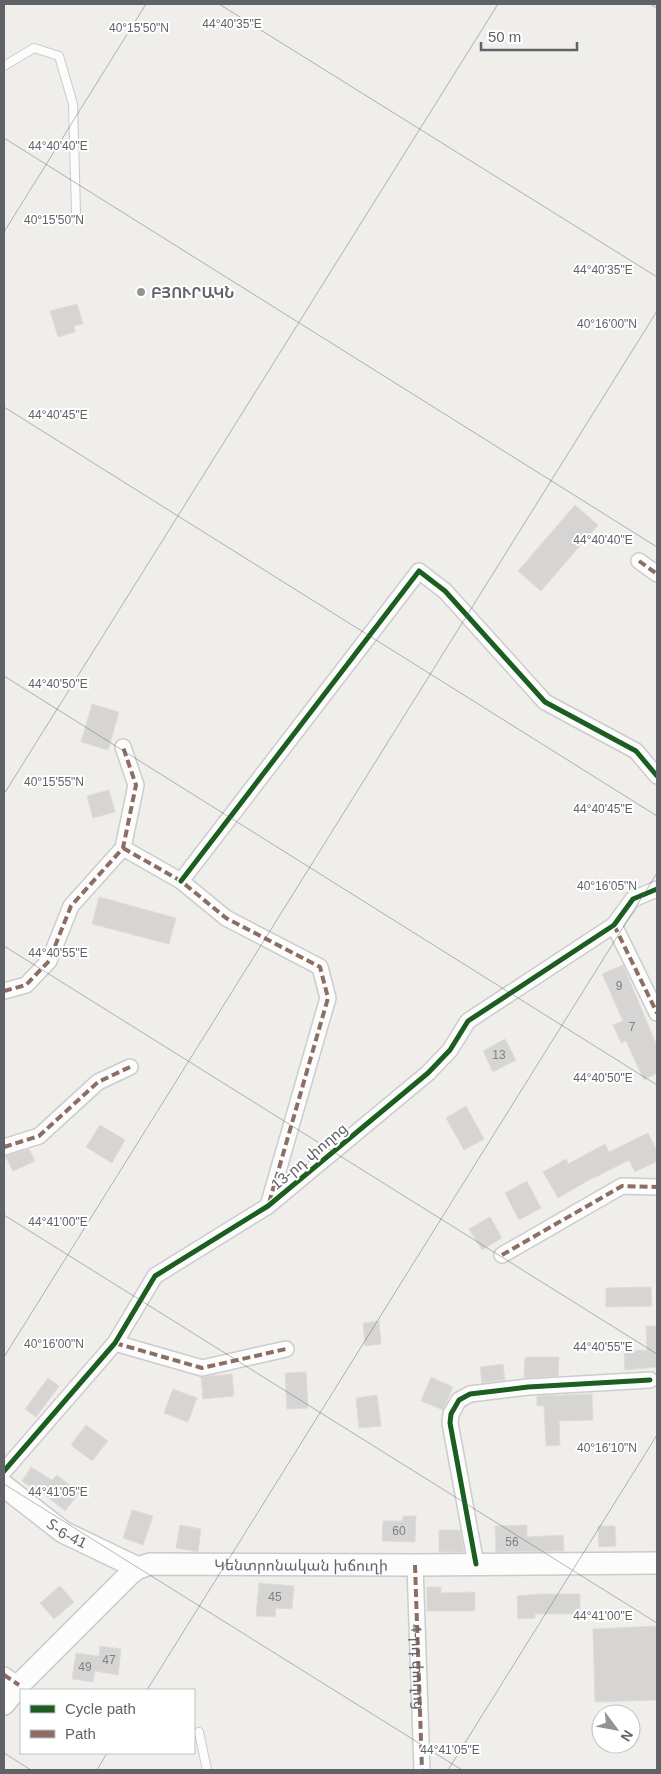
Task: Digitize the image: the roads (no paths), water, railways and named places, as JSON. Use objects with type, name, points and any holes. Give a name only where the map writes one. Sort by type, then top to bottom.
[{"type":"main road","name":"Տ-6-41","points":[[4,1486],[63,1532],[138,1568]]},
{"type":"main road","name":"Կենտրոնական խճուղի","points":[[138,1568],[150,1564],[415,1565],[657,1562]]},
{"type":"main road","points":[[4,1704],[11,1680],[138,1568]]},
{"type":"street","points":[[639,561],[657,574]]},
{"type":"street","points":[[181,881],[419,571],[445,591],[545,702],[636,752],[657,776]]},
{"type":"street","points":[[4,991],[26,985],[49,961],[71,906],[123,848],[136,785],[123,747]]},
{"type":"street","points":[[123,848],[181,881],[226,918],[320,967],[328,998],[268,1206]]},
{"type":"street","name":"13-րդ փողոց","points":[[4,1471],[114,1343],[155,1276],[268,1206],[428,1073],[450,1050],[468,1020],[614,925],[632,899],[657,889]]},
{"type":"street","points":[[614,925],[657,1013]]},
{"type":"street","points":[[4,1147],[39,1136],[98,1082],[130,1067]]},
{"type":"street","points":[[502,1255],[622,1186],[657,1187]]},
{"type":"street","points":[[114,1343],[202,1368],[286,1349]]},
{"type":"street","points":[[476,1564],[450,1423],[451,1414],[458,1400],[470,1394],[528,1387],[650,1380]]},
{"type":"street","name":"4-րդ փողոց","points":[[415,1565],[422,1770]]},
{"type":"lane","points":[[4,66],[34,48],[59,56],[73,104],[76,212]]},
{"type":"lane","points":[[199,1732],[207,1770]]},
{"type":"place","name":"ԲՅՈՒՐԱԿՆ","points":[[141,292]]}]
